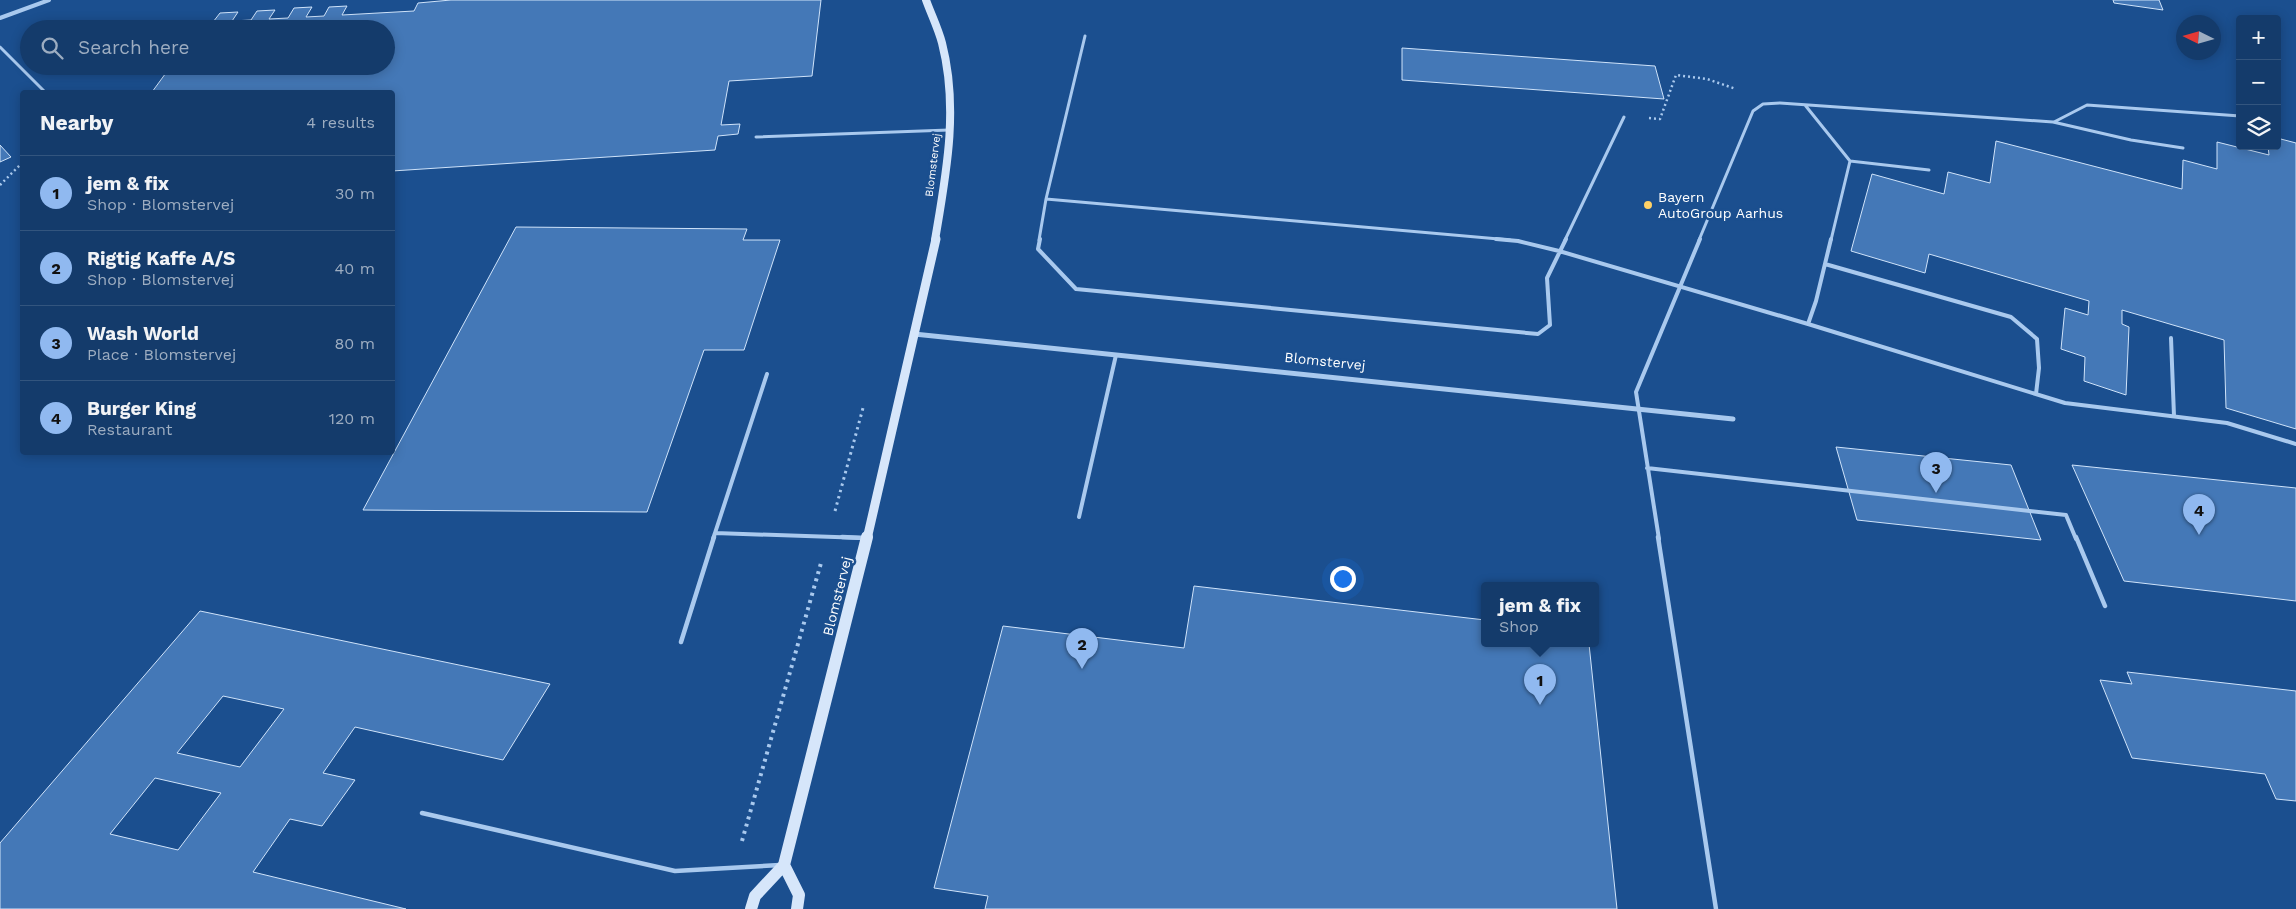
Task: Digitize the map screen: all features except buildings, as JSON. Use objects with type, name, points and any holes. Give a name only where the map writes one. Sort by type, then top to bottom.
[{"type":"street","points":[[0,18],[49,0]]},
{"type":"street","name":"Blomstervej","points":[[751,909],[755,896],[784,865],[867,538],[933,255],[948,166],[951,130],[948,85],[942,43],[926,0]]},
{"type":"street","name":"Blomstervej","points":[[914,334],[1733,419]]},
{"type":"street","points":[[784,865],[799,896],[797,909]]},
{"type":"lane","points":[[1085,36],[1046,200],[1038,249],[1076,289],[1538,334],[1550,325],[1547,278],[1624,117]]},
{"type":"lane","points":[[0,47],[20,67]]},
{"type":"lane","points":[[28,75],[43,90]]},
{"type":"lane","points":[[1716,909],[1636,392],[1752,111],[1763,104],[1806,105],[2053,122],[2131,140],[2182,148]]},
{"type":"lane","points":[[2053,122],[2087,104],[2236,116]]},
{"type":"lane","points":[[1806,105],[1850,161],[1929,170]]},
{"type":"lane","points":[[756,137],[951,130]]},
{"type":"lane","points":[[1808,324],[1816,301],[1850,161]]},
{"type":"lane","points":[[1046,200],[1518,241],[1559,250],[1679,288],[1808,324],[2066,403],[2227,423],[2296,444]]},
{"type":"lane","points":[[1825,264],[2010,318],[2036,339],[2039,368],[2036,394]]},
{"type":"lane","points":[[2171,338],[2174,416]]},
{"type":"lane","points":[[1079,517],[1116,355]]},
{"type":"lane","points":[[681,642],[767,374]]},
{"type":"lane","points":[[1647,468],[2066,515],[2105,606]]},
{"type":"lane","points":[[715,532],[867,538]]},
{"type":"lane","points":[[422,813],[675,871],[784,865]]},
{"type":"path","points":[[1624,117],[1660,119],[1676,76],[1694,76],[1723,82]]},
{"type":"path","points":[[0,185],[20,165]]},
{"type":"path","points":[[735,868],[864,406]]},
{"type":"place","name":"Bayern AutoGroup Aarhus","points":[[1648,205]]},
{"type":"place","name":"Wash World","points":[[1936,493]]},
{"type":"place","name":"Burger King","points":[[2199,535]]},
{"type":"place","name":"Rigtig Kaffe A/S","points":[[1082,669]]},
{"type":"place","name":"jem & fix","points":[[1540,705]]}]
